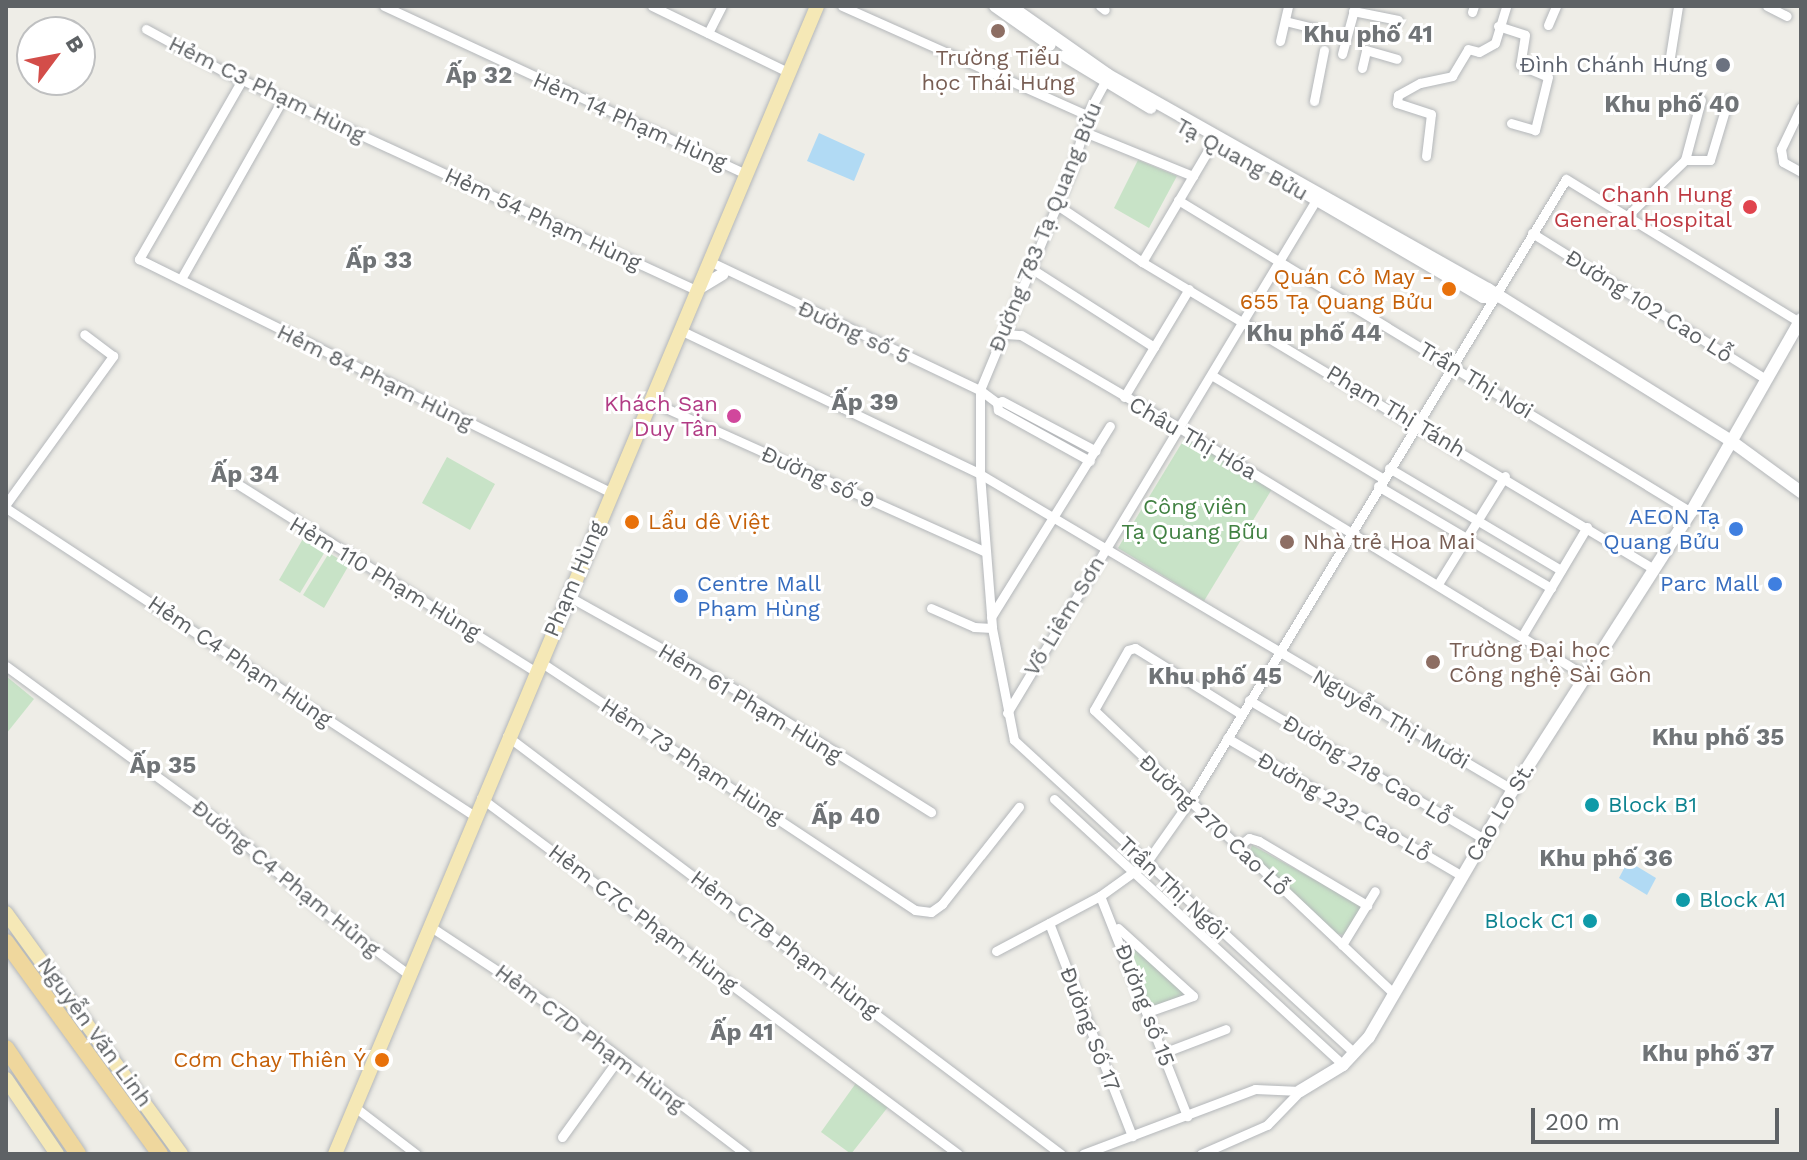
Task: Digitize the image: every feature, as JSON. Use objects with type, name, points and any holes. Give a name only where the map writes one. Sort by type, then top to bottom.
[{"type":"highway","name":"Nguyễn Văn Linh","points":[[6,942],[160,1154]]},
{"type":"highway","points":[[6,1048],[42,1117],[78,1154]]},
{"type":"main road","name":"Phạm Hùng","points":[[335,1154],[431,927],[473,815],[817,6]]},
{"type":"main road","name":"Tạ Quang Bửu","points":[[995,6],[1106,79],[1319,196],[1483,297],[1496,297],[1731,441],[1801,492]]},
{"type":"main road","name":"Tạ Quang Bửu","points":[[1010,6],[1106,79]]},
{"type":"main road","points":[[696,290],[725,273],[717,241]]},
{"type":"main road","name":"Cao Lo St.","points":[[1300,1091],[1343,1065],[1354,1053],[1584,675],[1691,512],[1800,320]]},
{"type":"main road","name":"Nguyễn Văn Linh","points":[[6,913],[181,1154]]},
{"type":"main road","points":[[6,1079],[42,1117],[57,1154]]},
{"type":"street","name":"Hẻm 14 Phạm Hùng","points":[[384,6],[746,174]]},
{"type":"street","points":[[652,6],[788,72]]},
{"type":"street","points":[[708,33],[722,6]]},
{"type":"street","points":[[842,6],[1087,115]]},
{"type":"street","points":[[1280,41],[1288,6]]},
{"type":"street","points":[[1426,156],[1431,114],[1397,103],[1398,95],[1420,83],[1452,76],[1468,49],[1479,52],[1495,48],[1498,26],[1506,6]]},
{"type":"street","points":[[1548,25],[1556,6]]},
{"type":"street","points":[[1669,63],[1678,6]]},
{"type":"street","points":[[1767,6],[1787,16]]},
{"type":"street","points":[[1342,54],[1354,8],[1398,20]]},
{"type":"street","points":[[1285,21],[1317,29]]},
{"type":"street","points":[[1498,26],[1525,35],[1520,65],[1548,77],[1535,130],[1511,123]]},
{"type":"street","name":"Hẻm C3 Phạm Hùng","points":[[146,29],[242,80],[389,148]]},
{"type":"street","points":[[1314,101],[1324,50]]},
{"type":"street","points":[[1362,68],[1366,50],[1397,59]]},
{"type":"street","name":"Đường 783 Tạ Quang Bửu","points":[[1007,713],[991,617],[980,474],[980,390],[1057,205],[1087,115],[1106,79]]},
{"type":"street","name":"Hẻm 84 Phạm Hùng","points":[[242,80],[139,259],[612,493]]},
{"type":"street","points":[[181,279],[283,99]]},
{"type":"street","points":[[1627,216],[1685,160],[1701,100]]},
{"type":"street","points":[[1685,160],[1710,160],[1728,100]]},
{"type":"street","points":[[1801,107],[1785,137],[1783,162],[1801,172]]},
{"type":"street","points":[[1082,131],[1193,176]]},
{"type":"street","points":[[1142,262],[1216,138]]},
{"type":"street","name":"Hẻm 54 Phạm Hùng","points":[[389,148],[696,290]]},
{"type":"street","points":[[996,951],[1100,896],[1146,863],[1189,802],[1566,179],[1800,320]]},
{"type":"street","name":"Võ Liêm Sơn","points":[[1007,713],[1104,549],[1246,322],[1319,196]]},
{"type":"street","name":"Trần Thị Nơi","points":[[1178,200],[1691,512]]},
{"type":"street","name":"Phạm Thị Tánh","points":[[1057,205],[1142,262],[1417,423],[1652,568]]},
{"type":"street","name":"Đường 102 Cao Lỗ","points":[[1532,233],[1766,379]]},
{"type":"street","name":"Đường số 5","points":[[707,265],[980,390],[997,403],[998,410],[1090,461]]},
{"type":"street","points":[[1032,269],[1154,347]]},
{"type":"street","points":[[1124,397],[1189,289]]},
{"type":"street","name":"Nguyễn Thị Mười","points":[[680,330],[980,474],[1277,653],[1513,790]]},
{"type":"street","points":[[6,506],[113,356],[84,334]]},
{"type":"street","name":"Châu Thị Hóa","points":[[1005,334],[1021,335],[1181,429],[1584,675]]},
{"type":"street","points":[[1213,376],[1551,588]]},
{"type":"street","name":"Đường số 9","points":[[650,401],[986,552]]},
{"type":"street","points":[[997,403],[1002,401],[1096,451]]},
{"type":"street","points":[[991,617],[1110,426]]},
{"type":"street","points":[[1389,468],[1561,570]]},
{"type":"street","points":[[1438,584],[1505,476]]},
{"type":"street","name":"Hẻm 110 Phạm Hùng","points":[[236,483],[537,666]]},
{"type":"street","name":"Hẻm C4 Phạm Hùng","points":[[6,506],[473,815]]},
{"type":"street","points":[[1522,636],[1587,527]]},
{"type":"street","name":"Hẻm 61 Phạm Hùng","points":[[568,596],[738,691],[931,812]]},
{"type":"street","points":[[931,608],[974,627],[992,628]]},
{"type":"street","name":"Đường 270 Cao Lỗ","points":[[1241,714],[1135,648],[1128,650],[1101,693],[1095,714],[1392,992]]},
{"type":"street","name":"Đường C4 Phạm Hủng","points":[[6,666],[223,825],[320,909],[411,976]]},
{"type":"street","name":"Hẻm 73 Phạm Hùng","points":[[537,666],[915,910],[931,912],[942,904],[1019,807]]},
{"type":"street","name":"Đường 218 Cao Lỗ","points":[[1249,700],[1484,839]]},
{"type":"street","name":"Trần Thị Ngôi","points":[[1007,713],[1014,740],[1354,1053]]},
{"type":"street","name":"Hẻm C7B Phạm Hùng","points":[[507,736],[1061,1154]]},
{"type":"street","name":"Đường 232 Cao Lỗ","points":[[1227,738],[1462,876]]},
{"type":"street","name":"Hẻm C7C Phạm Hùng","points":[[481,798],[958,1154]]},
{"type":"street","name":"Trần Thị Ngôi","points":[[1054,799],[1343,1065]]},
{"type":"street","points":[[1237,847],[1249,838],[1259,841],[1367,905]]},
{"type":"street","points":[[1342,945],[1375,891]]},
{"type":"street","name":"Đường số 15","points":[[1100,896],[1187,1116]]},
{"type":"street","name":"Đường Số 17","points":[[1049,923],[1132,1136]]},
{"type":"street","points":[[1114,925],[1193,996],[1148,1012]]},
{"type":"street","name":"Hẻm C7D Phạm Hùng","points":[[431,927],[507,974],[746,1154]]},
{"type":"street","points":[[1163,1053],[1226,1029]]},
{"type":"street","points":[[562,1137],[619,1058]]},
{"type":"street","points":[[1083,1154],[1255,1089],[1300,1091]]},
{"type":"street","points":[[1201,1154],[1267,1125],[1300,1091]]},
{"type":"street","points":[[356,1108],[416,1154]]},
{"type":"green space","points":[[1138,160],[1177,176],[1149,228],[1114,208]]},
{"type":"green space","name":"Công viên Tạ Quang Bữu","points":[[1186,436],[1272,489],[1204,601],[1118,548]]},
{"type":"green space","points":[[447,457],[495,484],[470,530],[422,503]]},
{"type":"green space","points":[[304,537],[326,550],[300,593],[279,580]]},
{"type":"green space","points":[[329,553],[349,565],[324,608],[303,595]]},
{"type":"green space","points":[[6,676],[34,699],[6,734]]},
{"type":"green space","points":[[1252,845],[1362,906],[1345,935],[1336,934],[1250,852]]},
{"type":"green space","points":[[1126,937],[1190,995],[1150,1008]]},
{"type":"green space","points":[[856,1083],[888,1107],[851,1154],[821,1132]]},
{"type":"water","points":[[819,133],[865,154],[854,181],[807,161]]},
{"type":"water","points":[[1628,861],[1656,878],[1647,895],[1619,878]]},
{"type":"place","name":"Trường Tiểu học Thái Hưng","points":[[998,31]]},
{"type":"place","name":"Đình Chánh Hưng","points":[[1723,65]]},
{"type":"place","name":"Chanh Hung General Hospital","points":[[1750,207]]},
{"type":"place","name":"Quán Cỏ May - 655 Tạ Quang Bửu","points":[[1449,289]]},
{"type":"place","name":"Khách Sạn Duy Tân","points":[[734,416]]},
{"type":"place","name":"Lẩu dê Việt","points":[[632,522]]},
{"type":"place","name":"AEON Tạ Quang Bửu","points":[[1736,529]]},
{"type":"place","name":"Nhà trẻ Hoa Mai","points":[[1287,542]]},
{"type":"place","name":"Parc Mall","points":[[1775,584]]},
{"type":"place","name":"Centre Mall Phạm Hùng","points":[[681,596]]},
{"type":"place","name":"Trường Đại học Công nghệ Sài Gòn","points":[[1433,662]]},
{"type":"place","name":"Block B1","points":[[1592,805]]},
{"type":"place","name":"Block A1","points":[[1683,900]]},
{"type":"place","name":"Block C1","points":[[1590,921]]},
{"type":"place","name":"Cơm Chay Thiên Ý","points":[[382,1060]]},
{"type":"district","name":"Khu phố 41","points":[[1368,35]]},
{"type":"district","name":"Ấp 32","points":[[479,76]]},
{"type":"district","name":"Khu phố 40","points":[[1672,105]]},
{"type":"district","name":"Ấp 33","points":[[379,261]]},
{"type":"district","name":"Khu phố 44","points":[[1314,334]]},
{"type":"district","name":"Ấp 39","points":[[865,403]]},
{"type":"district","name":"Ấp 34","points":[[245,475]]},
{"type":"district","name":"Khu phố 45","points":[[1215,677]]},
{"type":"district","name":"Khu phố 35","points":[[1718,738]]},
{"type":"district","name":"Ấp 35","points":[[163,766]]},
{"type":"district","name":"Ấp 40","points":[[846,817]]},
{"type":"district","name":"Khu phố 36","points":[[1606,859]]},
{"type":"district","name":"Ấp 41","points":[[742,1033]]},
{"type":"district","name":"Khu phố 37","points":[[1708,1054]]}]
